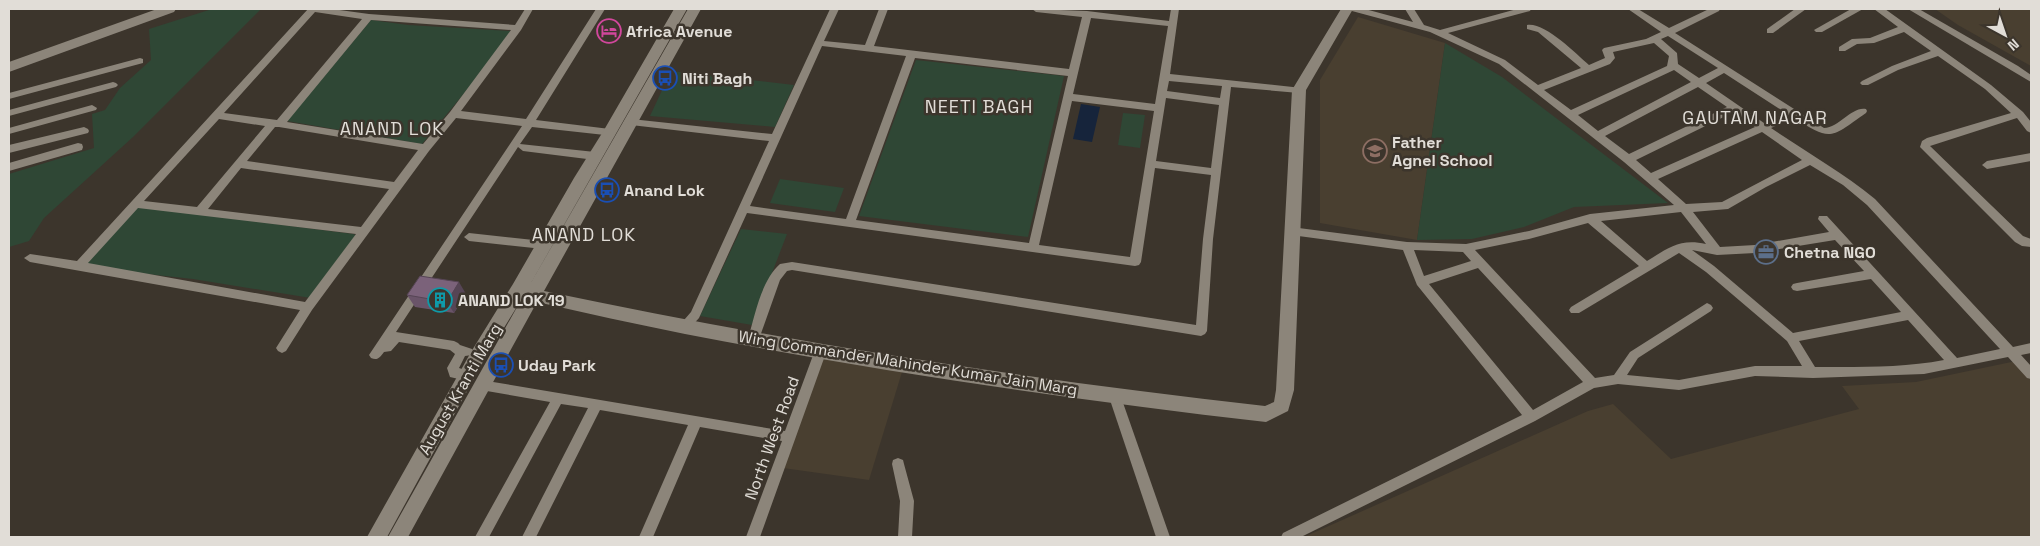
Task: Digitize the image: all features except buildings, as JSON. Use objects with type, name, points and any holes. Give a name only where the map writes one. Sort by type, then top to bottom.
[{"type":"street","points":[[9,62],[157,9]]},
{"type":"street","points":[[9,67],[169,9]]},
{"type":"street","points":[[79,266],[313,9],[368,17],[518,28]]},
{"type":"street","points":[[282,348],[308,307],[425,148],[454,114],[518,28],[529,9]]},
{"type":"street","points":[[479,354],[459,350],[454,346],[396,337],[379,355],[529,123],[600,9]]},
{"type":"street","name":"August Kranti Marg","points":[[377,537],[479,354],[525,294],[543,244],[610,133],[680,9]]},
{"type":"street","name":"August Kranti Marg","points":[[398,537],[467,376],[525,294],[631,122],[695,9]]},
{"type":"street","points":[[684,327],[695,315],[834,9]]},
{"type":"street","points":[[868,49],[884,9]]},
{"type":"street","points":[[1036,9],[1087,14],[1121,14],[1172,24]]},
{"type":"street","points":[[743,209],[1135,262],[1175,9]]},
{"type":"street","points":[[1347,9],[1299,90],[1291,231],[1407,246],[1466,248],[1529,235],[1590,218],[1684,208],[1724,206],[1810,160]]},
{"type":"street","points":[[1355,9],[1439,32],[1502,62],[1650,178],[1684,208],[1717,251]]},
{"type":"street","points":[[1410,9],[1422,27]]},
{"type":"street","points":[[1439,32],[1527,9]]},
{"type":"street","points":[[1632,9],[1828,132],[1862,111]]},
{"type":"street","points":[[1536,89],[1607,62],[1610,58],[1607,50],[1655,38],[1716,9]]},
{"type":"street","points":[[1770,31],[1801,9]]},
{"type":"street","points":[[1819,30],[1858,9]]},
{"type":"street","points":[[1879,9],[1988,87],[2019,114],[2031,129]]},
{"type":"street","points":[[1913,9],[2031,79]]},
{"type":"street","points":[[1032,249],[1087,14]]},
{"type":"street","points":[[200,212],[239,164],[368,17]]},
{"type":"street","points":[[1530,27],[1541,30],[1588,69]]},
{"type":"street","points":[[1842,49],[1855,41],[1871,40],[1905,28]]},
{"type":"street","points":[[1655,38],[1672,52],[1673,65]]},
{"type":"street","points":[[819,43],[1073,73]]},
{"type":"street","points":[[1865,83],[1895,68],[1938,52]]},
{"type":"street","points":[[849,224],[912,54]]},
{"type":"street","points":[[9,99],[140,60]]},
{"type":"street","points":[[1673,65],[1810,160],[1847,182],[1871,202],[2008,352],[2031,374]]},
{"type":"street","points":[[1569,115],[1671,68],[1673,65]]},
{"type":"street","points":[[1597,136],[1726,68]]},
{"type":"street","points":[[1164,77],[1299,90]]},
{"type":"street","points":[[754,339],[778,273],[784,267],[792,266],[1202,331],[1208,239],[1227,83]]},
{"type":"street","points":[[9,113],[113,85]]},
{"type":"street","points":[[1161,94],[1225,102]]},
{"type":"street","points":[[1068,96],[1159,108]]},
{"type":"street","points":[[1628,159],[1735,107]]},
{"type":"street","points":[[9,131],[92,108]]},
{"type":"street","points":[[1650,178],[1795,113]]},
{"type":"street","points":[[454,114],[610,133]]},
{"type":"street","points":[[2019,114],[1931,141],[1925,147],[2019,238],[2026,243],[2031,243]]},
{"type":"street","points":[[216,115],[425,148]]},
{"type":"street","points":[[631,122],[776,138]]},
{"type":"street","points":[[9,149],[84,131]]},
{"type":"street","points":[[9,166],[78,147]]},
{"type":"street","points":[[523,148],[595,156]]},
{"type":"street","points":[[1987,165],[2031,157]]},
{"type":"street","points":[[239,164],[397,186]]},
{"type":"street","points":[[1151,164],[1216,172]]},
{"type":"street","points":[[135,204],[364,231]]},
{"type":"street","points":[[1590,218],[1646,266]]},
{"type":"street","points":[[1824,219],[1955,364]]},
{"type":"street","name":"Wing Commander Mahinder Kumar Jain Marg","points":[[525,294],[684,327],[821,350],[1115,397],[1266,414],[1282,406],[1285,390],[1291,231]]},
{"type":"street","points":[[1574,310],[1679,247],[1696,246],[1717,251],[1755,249],[1838,235]]},
{"type":"street","points":[[469,237],[543,244]]},
{"type":"street","points":[[1407,246],[1421,282],[1531,417]]},
{"type":"street","points":[[1679,247],[1710,269],[1791,338],[1813,373]]},
{"type":"street","points":[[1466,248],[1592,383]]},
{"type":"street","points":[[30,258],[308,307]]},
{"type":"street","points":[[1421,282],[1479,263]]},
{"type":"street","points":[[1797,287],[1874,274]]},
{"type":"street","points":[[1618,379],[1634,355],[1707,308]]},
{"type":"street","points":[[1791,338],[1912,315]]},
{"type":"street","points":[[1288,537],[1531,417],[1592,383],[1618,379],[1679,385],[1755,371],[1813,373],[1924,369],[2031,348]]},
{"type":"street","points":[[459,350],[467,376],[558,398],[789,437]]},
{"type":"street","name":"North West Road","points":[[753,537],[821,350]]},
{"type":"street","points":[[1115,397],[1163,537]]},
{"type":"street","points":[[482,537],[558,398]]},
{"type":"street","points":[[529,537],[597,404]]},
{"type":"street","points":[[646,537],[696,421]]},
{"type":"street","points":[[898,464],[908,501],[905,537]]},
{"type":"shaded area","points":[[1935,9],[2031,9],[2031,66],[1958,25]]},
{"type":"shaded area","name":"Father Agnel School","points":[[1358,17],[1445,43],[1417,240],[1320,223],[1320,80]]},
{"type":"shaded area","points":[[824,357],[902,372],[869,480],[783,468]]},
{"type":"shaded area","points":[[2021,360],[2031,371],[2031,537],[1304,537],[1588,411],[1613,404],[1671,459],[1859,409],[1842,386],[1916,382]]},
{"type":"green space","points":[[212,9],[261,9],[133,137],[44,218],[29,241],[9,247],[9,174],[94,148],[92,114],[105,110],[120,88],[151,60],[149,29]]},
{"type":"green space","points":[[371,20],[408,25],[512,31],[476,79],[422,144],[287,121]]},
{"type":"green space","points":[[1445,43],[1502,77],[1668,203],[1574,207],[1524,227],[1472,239],[1417,240]]},
{"type":"green space","points":[[916,60],[1064,76],[1028,237],[859,216]]},
{"type":"green space","points":[[671,71],[794,85],[775,127],[650,116]]},
{"type":"green space","points":[[1123,113],[1145,115],[1140,148],[1118,145]]},
{"type":"green space","points":[[780,179],[844,188],[835,212],[770,203]]},
{"type":"green space","points":[[136,206],[358,236],[317,299],[193,279],[83,267]]},
{"type":"green space","points":[[741,229],[787,234],[752,325],[700,316]]},
{"type":"water","points":[[1081,104],[1100,107],[1092,142],[1073,139]]},
{"type":"place","name":"Africa Avenue","points":[[609,31]]},
{"type":"place","name":"Niti Bagh","points":[[665,78]]},
{"type":"place","name":"Father Agnel School","points":[[1375,151]]},
{"type":"place","name":"Anand Lok","points":[[607,190]]},
{"type":"place","name":"Chetna NGO","points":[[1766,252]]},
{"type":"place","name":"ANAND LOK 19","points":[[440,300]]},
{"type":"place","name":"Uday Park","points":[[501,365]]},
{"type":"district","name":"NEETI BAGH","points":[[979,106]]},
{"type":"district","name":"GAUTAM NAGAR","points":[[1755,117]]},
{"type":"district","name":"ANAND LOK","points":[[392,128]]},
{"type":"district","name":"ANAND LOK","points":[[584,234]]}]
